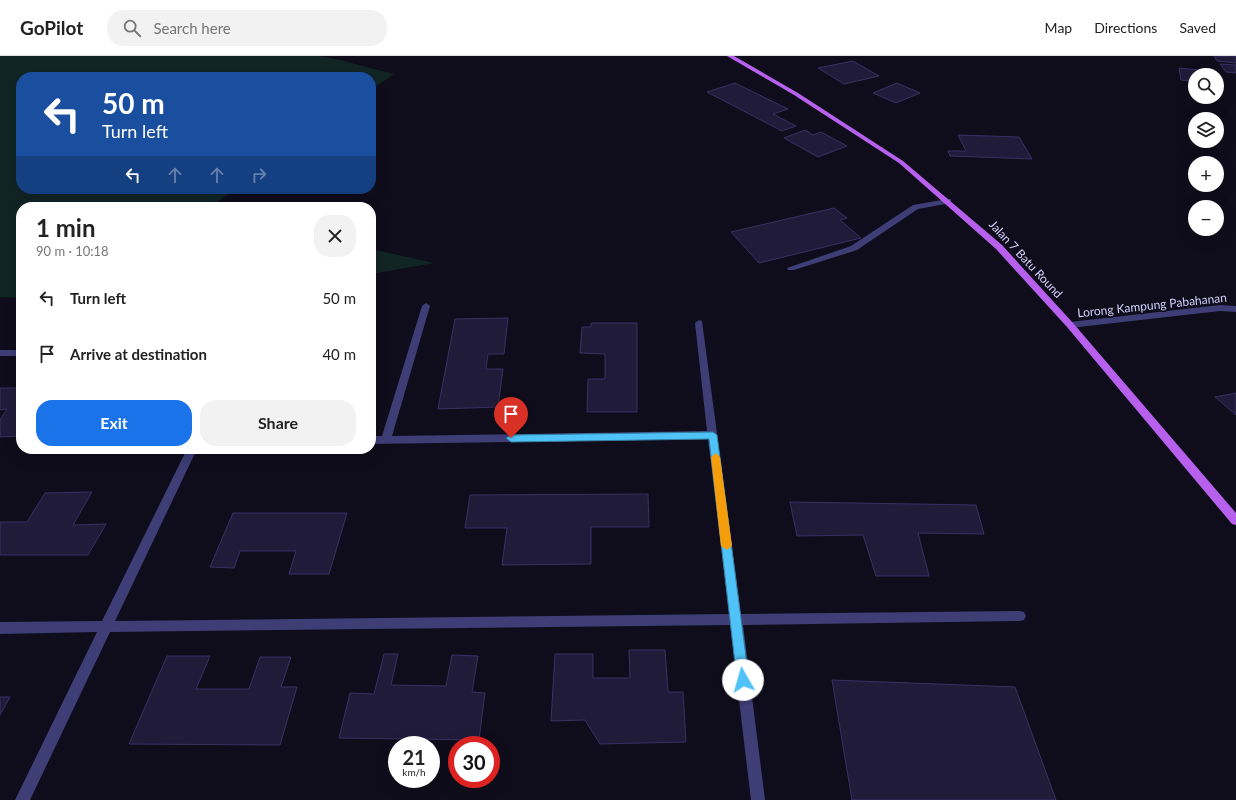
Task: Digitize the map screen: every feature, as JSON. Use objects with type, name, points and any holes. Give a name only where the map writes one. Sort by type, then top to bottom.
[{"type":"main road","name":"Jalan 7 Batu Round","points":[[730,56],[796,94],[901,162],[948,201],[999,247],[1070,325],[1236,520]]},
{"type":"street","points":[[791,268],[854,248],[916,207],[948,201]]},
{"type":"street","points":[[386,440],[426,306]]},
{"type":"street","name":"Lorong Kampung Pabahanan","points":[[1070,325],[1220,308],[1236,308]]},
{"type":"street","points":[[699,323],[758,800]]},
{"type":"street","points":[[0,353],[16,353]]},
{"type":"street","points":[[376,440],[713,435]]},
{"type":"street","points":[[22,800],[190,454]]},
{"type":"street","points":[[0,628],[1020,616]]},
{"type":"green space","points":[[0,56],[318,56],[394,74],[376,87],[376,72],[16,72],[16,194],[228,194],[217,202],[16,202],[16,298],[0,297]]},
{"type":"green space","points":[[376,250],[434,263],[376,273]]},
{"type":"building","points":[[1214,56],[1236,56],[1236,63],[1217,61]]},
{"type":"building","points":[[853,61],[879,76],[844,84],[818,68]]},
{"type":"building","points":[[1220,64],[1236,65],[1236,73],[1226,72]]},
{"type":"building","points":[[1179,68],[1188,69],[1188,80],[1181,80]]},
{"type":"building","points":[[735,83],[788,109],[773,114],[796,126],[782,131],[707,92]]},
{"type":"building","points":[[897,83],[920,93],[896,103],[873,93]]},
{"type":"building","points":[[805,130],[813,135],[821,132],[847,146],[818,157],[784,138]]},
{"type":"building","points":[[958,135],[1019,137],[1032,159],[950,156],[948,151],[966,151]]},
{"type":"building","points":[[834,208],[847,218],[840,220],[861,238],[759,263],[731,232]]},
{"type":"building","points":[[508,318],[504,354],[488,354],[486,369],[503,369],[498,407],[438,409],[455,319]]},
{"type":"building","points":[[591,323],[637,323],[637,412],[587,412],[588,379],[605,379],[605,354],[580,353],[582,327],[591,327]]},
{"type":"building","points":[[0,388],[16,388],[16,436],[0,437],[0,420],[7,409],[0,410]]},
{"type":"building","points":[[1236,393],[1236,415],[1215,397]]},
{"type":"building","points":[[92,492],[73,525],[106,524],[88,555],[0,555],[0,522],[27,522],[45,493]]},
{"type":"building","points":[[648,494],[649,527],[591,527],[591,564],[502,565],[507,528],[465,528],[470,495]]},
{"type":"building","points":[[790,502],[976,505],[984,534],[918,533],[929,576],[876,576],[863,535],[797,536]]},
{"type":"building","points":[[233,513],[347,513],[329,574],[289,574],[296,551],[240,551],[234,568],[210,567]]},
{"type":"building","points":[[629,650],[665,650],[668,692],[683,692],[686,742],[600,744],[585,720],[551,721],[555,654],[593,654],[593,678],[630,678]]},
{"type":"building","points":[[384,654],[398,654],[391,685],[446,686],[452,655],[478,656],[472,692],[485,693],[480,736],[448,736],[448,740],[440,739],[440,736],[388,736],[388,739],[339,738],[350,693],[374,694]]},
{"type":"building","points":[[167,656],[210,656],[196,689],[249,689],[260,657],[291,657],[281,687],[297,687],[280,745],[129,744]]},
{"type":"building","points":[[832,680],[1015,687],[1056,800],[852,800]]},
{"type":"building","points":[[0,697],[10,697],[0,715]]},
{"type":"slow traffic","points":[[716,457],[727,546]]},
{"type":"route","points":[[511,438],[713,435],[743,680]]}]
